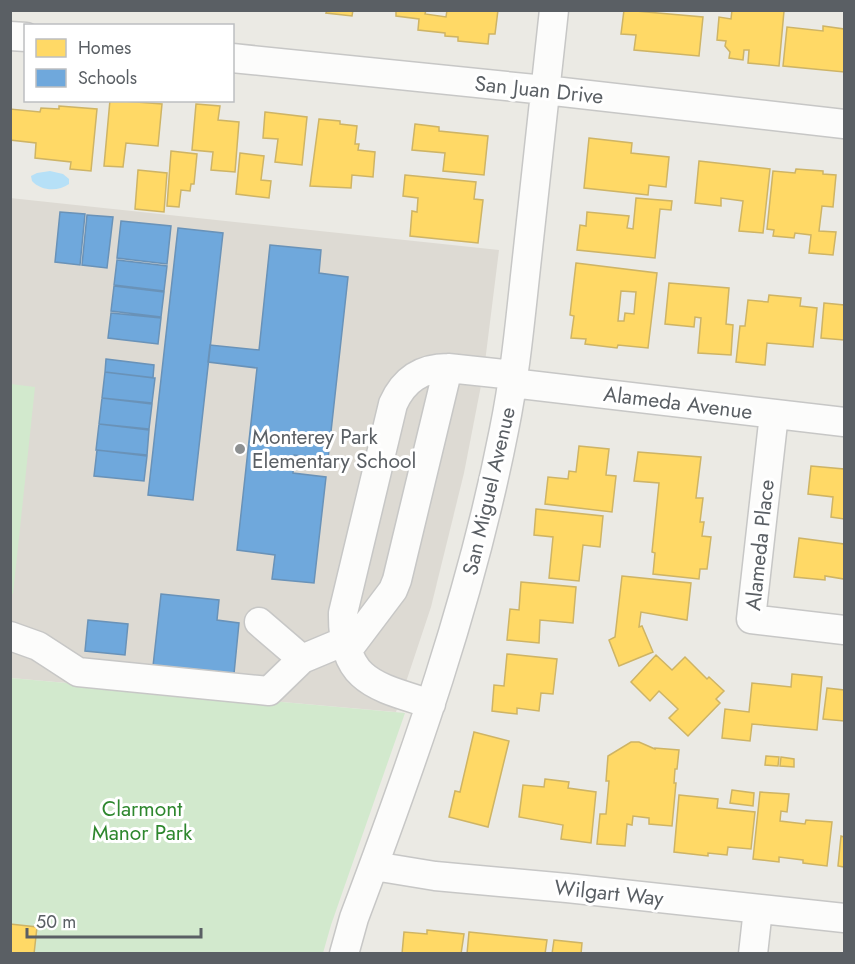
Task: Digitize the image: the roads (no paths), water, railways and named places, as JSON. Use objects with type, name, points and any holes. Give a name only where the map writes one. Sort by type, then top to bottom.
[{"type":"street","name":"San Miguel Avenue","points":[[344,954],[354,918],[431,704],[476,555],[503,436],[512,380],[554,10]]},
{"type":"street","name":"San Juan Drive","points":[[234,58],[844,124]]},
{"type":"street","name":"Alameda Avenue","points":[[346,646],[344,613],[393,404],[404,385],[418,374],[437,368],[448,368],[512,380],[844,422]]},
{"type":"street","points":[[10,636],[38,646],[78,672],[269,691],[303,658],[346,646],[393,590],[397,580],[448,368]]},
{"type":"street","name":"Alameda Place","points":[[774,414],[751,619],[844,630]]},
{"type":"street","points":[[259,622],[303,658]]},
{"type":"street","points":[[346,646],[355,666],[368,681],[379,687],[431,704]]},
{"type":"street","name":"Wilgart Way","points":[[374,866],[435,876],[844,918]]},
{"type":"street","points":[[753,954],[758,909]]},
{"type":"water","points":[[50,171],[63,174],[69,179],[69,184],[65,187],[50,189],[40,187],[32,181],[31,176]]},
{"type":"place","name":"Monterey Park Elementary School","points":[[240,449]]},
{"type":"park label","name":"Clarmont Manor Park","points":[[142,821]]}]
